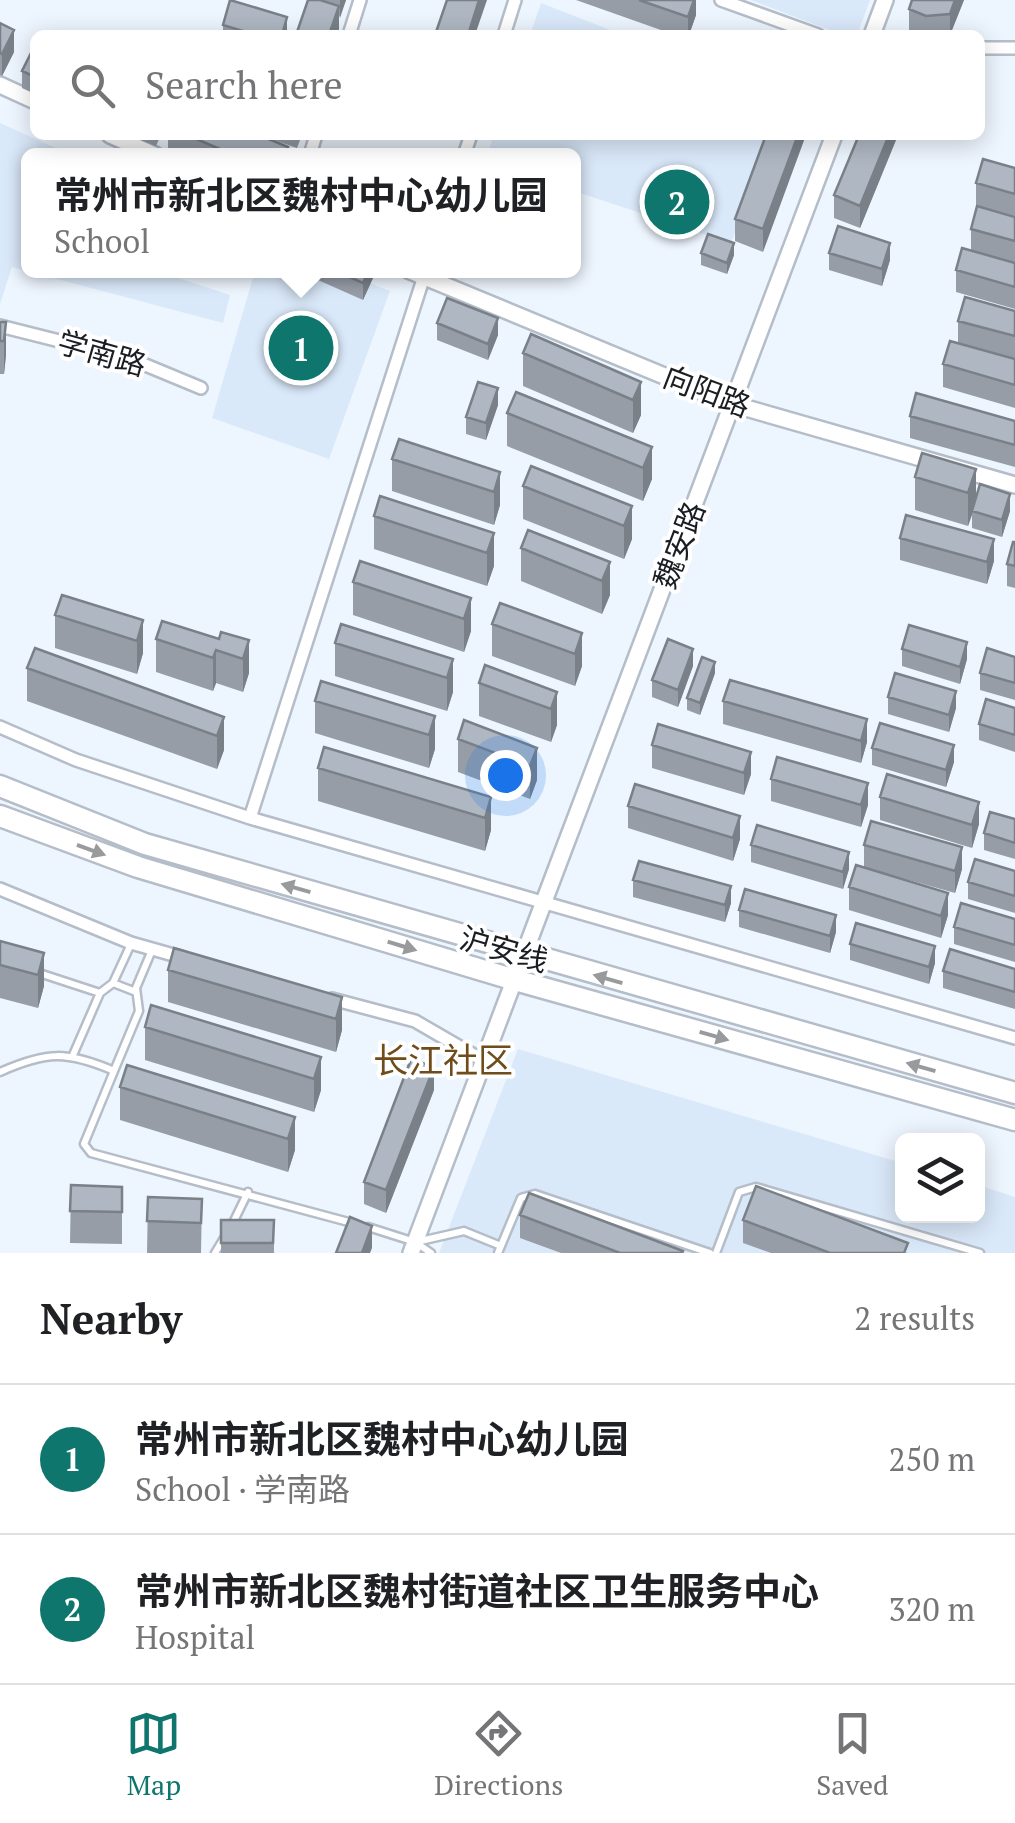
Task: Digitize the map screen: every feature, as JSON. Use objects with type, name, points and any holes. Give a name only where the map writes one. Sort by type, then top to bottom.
[{"type":"highway","name":"沪安线","points":[[0,786],[145,844],[1015,1093]]},
{"type":"highway","name":"沪安线","points":[[0,816],[138,867],[515,980],[1015,1120]]},
{"type":"main road","points":[[874,30],[886,0]]},
{"type":"main road","points":[[0,85],[30,99]]},
{"type":"main road","name":"魏安路","points":[[413,1248],[832,140]]},
{"type":"main road","name":"向阳路","points":[[434,278],[732,404],[1015,484]]},
{"type":"street","points":[[351,30],[360,0]]},
{"type":"street","points":[[506,30],[515,0]]},
{"type":"street","points":[[721,0],[804,30]]},
{"type":"street","points":[[985,48],[1015,48]]},
{"type":"street","points":[[250,818],[424,278]]},
{"type":"street","name":"学南路","points":[[0,326],[132,359],[201,388]]},
{"type":"street","points":[[0,727],[76,760],[250,818],[1015,1038]]},
{"type":"street","points":[[0,889],[131,943],[189,960]]},
{"type":"street","points":[[321,996],[415,1021],[484,1061]]},
{"type":"lane","points":[[73,1055],[100,994],[113,983],[131,943]]},
{"type":"lane","points":[[152,950],[137,992],[140,1011],[84,1144],[90,1152],[248,1192],[431,1253]]},
{"type":"lane","points":[[28,970],[100,994]]},
{"type":"lane","points":[[113,983],[137,992]]},
{"type":"lane","points":[[0,1072],[36,1056],[73,1055],[114,1071]]},
{"type":"lane","points":[[413,1248],[464,1231],[500,1250],[521,1198],[535,1194],[713,1253],[738,1192],[756,1187],[980,1253]]},
{"type":"lane","points":[[215,1253],[248,1192]]},
{"type":"lane","points":[[940,1253],[944,1242]]},
{"type":"shaded area","points":[[751,0],[870,0],[859,30],[830,30]]},
{"type":"shaded area","points":[[541,3],[610,30],[532,30]]},
{"type":"shaded area","points":[[0,123],[30,137],[30,140],[55,148],[21,148],[21,269],[12,267],[0,304]]},
{"type":"shaded area","points":[[492,140],[769,140],[731,243],[581,193],[581,148],[489,148]]},
{"type":"shaded area","points":[[53,278],[178,278],[230,295],[223,323]]},
{"type":"shaded area","points":[[253,278],[357,278],[390,291],[329,459],[212,418]]},
{"type":"shaded area","points":[[518,1049],[895,1161],[895,1223],[985,1223],[985,1187],[1015,1197],[1015,1253],[439,1253]]},
{"type":"building","points":[[230,0],[287,17],[283,30],[240,30],[223,25]]},
{"type":"building","points":[[308,0],[339,6],[331,30],[298,30]]},
{"type":"building","points":[[447,0],[479,0],[470,30],[437,30]]},
{"type":"building","points":[[639,0],[694,0],[688,17]]},
{"type":"building","points":[[912,0],[955,0],[950,14],[926,16],[909,9]]},
{"type":"building","points":[[0,23],[14,30],[2,54],[0,53]]},
{"type":"building","points":[[30,55],[30,75],[22,71]]},
{"type":"building","points":[[199,140],[271,140],[288,147],[288,148],[217,148]]},
{"type":"building","points":[[764,140],[796,140],[763,229],[735,219]]},
{"type":"building","points":[[857,140],[887,140],[860,206],[834,195]]},
{"type":"building","points":[[983,159],[1015,168],[1015,194],[976,183]]},
{"type":"building","points":[[977,206],[1015,217],[1015,241],[971,229]]},
{"type":"building","points":[[838,226],[890,243],[882,269],[829,253]]},
{"type":"building","points":[[708,234],[734,243],[727,263],[701,253]]},
{"type":"building","points":[[962,248],[1015,263],[1015,287],[956,270]]},
{"type":"building","points":[[965,297],[1015,311],[1015,336],[958,321]]},
{"type":"building","points":[[447,298],[498,318],[488,344],[437,323]]},
{"type":"building","points":[[0,322],[6,322],[4,341],[0,341]]},
{"type":"building","points":[[531,334],[641,382],[633,400],[523,353]]},
{"type":"building","points":[[950,341],[1015,359],[1015,385],[943,364]]},
{"type":"building","points":[[478,382],[498,388],[486,423],[466,417]]},
{"type":"building","points":[[516,392],[652,447],[643,468],[507,413]]},
{"type":"building","points":[[916,393],[1015,421],[1015,445],[910,416]]},
{"type":"building","points":[[399,439],[500,472],[494,492],[392,459]]},
{"type":"building","points":[[922,453],[976,469],[968,493],[915,477]]},
{"type":"building","points":[[531,466],[632,506],[624,526],[523,486]]},
{"type":"building","points":[[980,484],[1010,494],[1002,520],[972,511]]},
{"type":"building","points":[[380,496],[494,533],[487,553],[374,516]]},
{"type":"building","points":[[906,515],[994,539],[987,562],[900,538]]},
{"type":"building","points":[[528,530],[610,562],[602,581],[521,548]]},
{"type":"building","points":[[1015,542],[1015,566],[1007,564]]},
{"type":"building","points":[[360,561],[471,598],[464,619],[353,582]]},
{"type":"building","points":[[62,595],[143,620],[137,641],[55,615]]},
{"type":"building","points":[[500,603],[582,633],[575,654],[492,624]]},
{"type":"building","points":[[162,621],[219,639],[221,632],[249,640],[243,659],[216,650],[213,658],[156,639]]},
{"type":"building","points":[[341,624],[453,659],[447,678],[335,643]]},
{"type":"building","points":[[909,625],[967,642],[960,667],[902,649]]},
{"type":"building","points":[[668,639],[693,649],[678,690],[652,680]]},
{"type":"building","points":[[35,648],[224,717],[217,736],[27,668]]},
{"type":"building","points":[[987,648],[1015,657],[1015,683],[980,673]]},
{"type":"building","points":[[702,657],[715,662],[700,703],[687,698]]},
{"type":"building","points":[[485,665],[557,692],[551,709],[479,683]]},
{"type":"building","points":[[895,673],[956,691],[949,715],[888,697]]},
{"type":"building","points":[[730,680],[867,719],[861,741],[723,701]]},
{"type":"building","points":[[321,681],[435,716],[429,735],[315,701]]},
{"type":"building","points":[[986,699],[1015,708],[1015,735],[979,724]]},
{"type":"building","points":[[464,720],[537,748],[530,766],[458,739]]},
{"type":"building","points":[[880,723],[954,745],[946,770],[872,748]]},
{"type":"building","points":[[658,724],[751,752],[744,773],[652,745]]},
{"type":"building","points":[[324,747],[491,797],[485,818],[318,768]]},
{"type":"building","points":[[777,757],[868,783],[861,805],[771,779]]},
{"type":"building","points":[[887,774],[979,802],[972,825],[880,797]]},
{"type":"building","points":[[635,784],[740,816],[733,838],[628,806]]},
{"type":"building","points":[[990,812],[1015,819],[1015,843],[984,833]]},
{"type":"building","points":[[871,821],[962,847],[955,871],[864,845]]},
{"type":"building","points":[[757,825],[849,852],[843,872],[751,845]]},
{"type":"building","points":[[975,859],[1015,871],[1015,896],[968,882]]},
{"type":"building","points":[[639,861],[731,886],[725,905],[633,880]]},
{"type":"building","points":[[856,865],[948,893],[941,916],[849,887]]},
{"type":"building","points":[[745,889],[836,915],[830,936],[739,910]]},
{"type":"building","points":[[961,903],[1015,919],[1015,945],[954,927]]},
{"type":"building","points":[[856,923],[935,946],[929,967],[850,944]]},
{"type":"building","points":[[0,941],[44,953],[38,975],[0,965]]},
{"type":"building","points":[[174,948],[342,997],[336,1019],[168,970]]},
{"type":"building","points":[[950,949],[1015,969],[1015,992],[943,971]]},
{"type":"building","points":[[151,1005],[321,1057],[314,1079],[145,1027]]},
{"type":"building","points":[[411,1059],[434,1067],[386,1190],[364,1182]]},
{"type":"building","points":[[127,1065],[295,1117],[288,1139],[120,1087]]},
{"type":"building","points":[[71,1185],[122,1187],[122,1212],[70,1211]]},
{"type":"building","points":[[756,1186],[908,1243],[904,1253],[830,1253],[743,1220]]},
{"type":"building","points":[[529,1193],[683,1251],[620,1253],[520,1215]]},
{"type":"building","points":[[148,1197],[202,1199],[201,1223],[147,1221]]},
{"type":"building","points":[[350,1217],[372,1226],[362,1253],[336,1253]]},
{"type":"building","points":[[221,1220],[274,1220],[273,1243],[221,1243]]},
{"type":"place","name":"常州市新北区魏村街道社区卫生服务中心","points":[[677,202]]},
{"type":"place","name":"常州市新北区魏村中心幼儿园","points":[[301,348]]},
{"type":"district","name":"长江社区","points":[[443,1060]]}]
